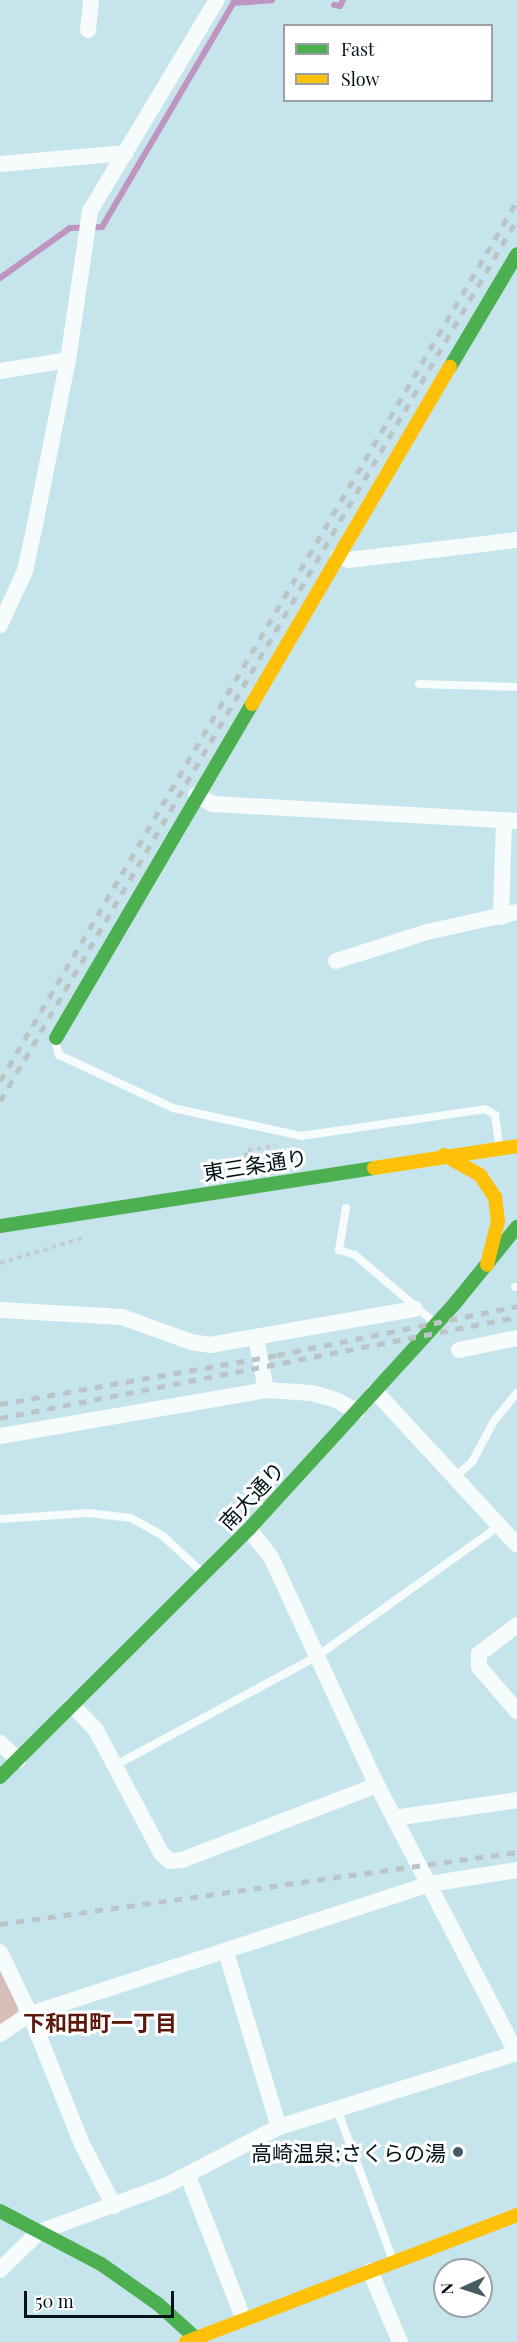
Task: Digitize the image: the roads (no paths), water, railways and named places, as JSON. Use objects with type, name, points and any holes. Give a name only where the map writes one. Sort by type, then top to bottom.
[{"type":"street","points":[[88,30],[91,0]]},
{"type":"street","points":[[0,625],[25,571],[68,360],[90,211],[217,0]]},
{"type":"street","points":[[0,164],[126,153]]},
{"type":"street","points":[[56,1038],[196,795],[517,254]]},
{"type":"street","points":[[0,371],[68,360]]},
{"type":"street","points":[[338,557],[349,560],[517,540]]},
{"type":"street","points":[[196,795],[213,804],[511,820],[509,914],[427,932],[336,961]]},
{"type":"street","name":"東三条通り","points":[[0,1226],[444,1155],[517,1146]]},
{"type":"street","points":[[444,1155],[480,1175],[495,1197],[498,1221],[487,1265]]},
{"type":"street","name":"南大通り","points":[[0,1777],[249,1529],[435,1324],[517,1227]]},
{"type":"street","points":[[0,1310],[122,1317],[191,1342],[210,1345],[415,1309]]},
{"type":"street","points":[[256,1337],[266,1390]]},
{"type":"street","points":[[459,1350],[517,1338]]},
{"type":"street","points":[[0,1436],[266,1390],[312,1393],[357,1411]]},
{"type":"street","points":[[375,1391],[456,1476],[517,1545]]},
{"type":"street","points":[[0,2270],[39,2232],[114,2206],[188,2176],[279,2127],[517,2054],[377,1785],[271,1557],[249,1529]]},
{"type":"street","points":[[517,1625],[479,1654],[479,1667],[517,1711]]},
{"type":"street","points":[[72,1706],[91,1723],[116,1765],[161,1853],[170,1862],[182,1860],[377,1785]]},
{"type":"street","points":[[0,1743],[18,1760]]},
{"type":"street","points":[[394,1818],[517,1800]]},
{"type":"street","points":[[0,2034],[30,2014],[429,1884],[517,1870]]},
{"type":"street","points":[[0,1952],[30,2014],[82,2144],[114,2206]]},
{"type":"street","points":[[226,1952],[279,2127]]},
{"type":"street","points":[[188,2176],[243,2318]]},
{"type":"street","points":[[0,2211],[101,2264],[158,2304],[194,2341],[243,2318],[517,2215]]},
{"type":"street","points":[[370,2271],[400,2342]]},
{"type":"lane","points":[[418,684],[517,687]]},
{"type":"lane","points":[[56,1038],[54,1047],[59,1055],[173,1108],[301,1136],[485,1109],[495,1115],[499,1148]]},
{"type":"lane","points":[[346,1208],[339,1250],[355,1255],[435,1324]]},
{"type":"lane","points":[[456,1476],[472,1462],[494,1421],[517,1393]]},
{"type":"lane","points":[[0,1519],[88,1513],[131,1518],[162,1536],[204,1574]]},
{"type":"lane","points":[[116,1765],[316,1657],[499,1526]]},
{"type":"lane","points":[[337,2108],[394,2263]]},
{"type":"waterway","points":[[0,278],[70,228],[102,227],[235,0]]},
{"type":"waterway","points":[[233,3],[272,0]]},
{"type":"waterway","points":[[334,5],[340,6],[343,0]]},
{"type":"railway","points":[[0,1081],[517,201]]},
{"type":"railway","points":[[0,1101],[517,219]]},
{"type":"railway","points":[[0,1404],[277,1355],[517,1306]]},
{"type":"railway","points":[[0,1418],[517,1317]]},
{"type":"railway","points":[[0,1924],[517,1852]]},
{"type":"place","name":"高崎温泉;さくらの湯","points":[[458,2152]]},
{"type":"district","name":"下和田町一丁目","points":[[100,2023]]}]
